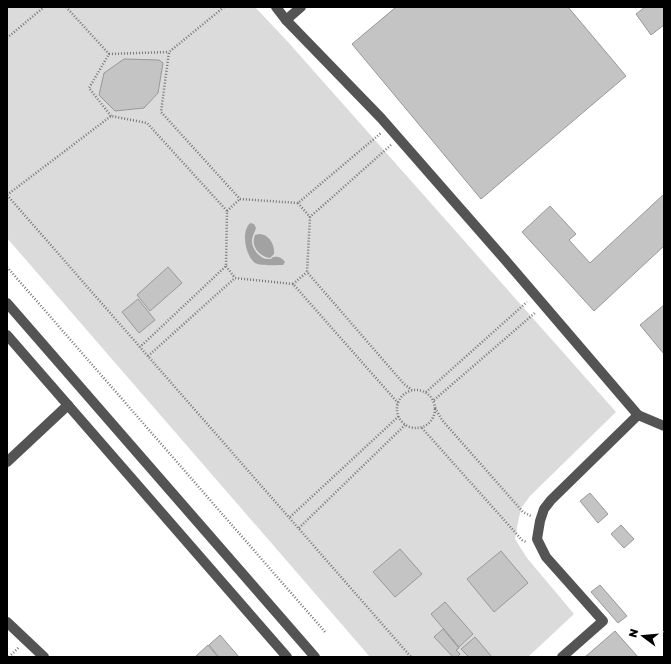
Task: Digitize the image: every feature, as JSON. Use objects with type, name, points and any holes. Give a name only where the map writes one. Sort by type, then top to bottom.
[{"type":"lane","points":[[276,7],[286,20],[398,138],[638,415],[664,426]]},
{"type":"lane","points":[[286,20],[301,7]]},
{"type":"lane","points":[[7,303],[315,657]]},
{"type":"lane","points":[[7,335],[287,657]]},
{"type":"lane","points":[[7,462],[68,405]]},
{"type":"lane","points":[[562,657],[603,621],[542,550],[537,539],[540,521],[544,510],[551,500],[638,415]]},
{"type":"lane","points":[[7,622],[44,657]]},
{"type":"path","points":[[7,38],[44,7]]},
{"type":"path","points":[[66,7],[109,54],[169,52],[224,7]]},
{"type":"path","points":[[169,52],[161,112],[240,199],[298,203],[388,127]]},
{"type":"path","points":[[109,54],[89,88],[111,116],[147,123],[227,211],[226,266],[235,278],[293,284],[398,403]]},
{"type":"path","points":[[111,116],[7,195],[411,657]]},
{"type":"path","points":[[310,217],[398,138]]},
{"type":"path","points":[[227,211],[240,199]]},
{"type":"path","points":[[298,203],[310,217],[307,272],[404,384],[412,390]]},
{"type":"path","points":[[140,346],[226,266]]},
{"type":"path","points":[[7,267],[326,633]]},
{"type":"path","points":[[293,284],[307,272]]},
{"type":"path","points":[[148,356],[235,278]]},
{"type":"path","points":[[426,392],[535,295]]},
{"type":"path","points":[[434,400],[544,306]]},
{"type":"path","points":[[436,408],[435,414],[430,422],[422,428],[415,429],[405,425],[400,420],[397,411],[398,403],[401,397],[406,393],[412,390],[426,392],[434,400],[442,420],[523,512],[540,521]]},
{"type":"path","points":[[290,517],[399,416]]},
{"type":"path","points":[[299,528],[405,425]]},
{"type":"path","points":[[422,428],[522,540],[542,550]]},
{"type":"shaded area","points":[[7,7],[255,7],[288,42],[616,412],[530,496],[522,507],[515,539],[527,558],[574,614],[528,657],[370,657],[7,238]]},
{"type":"shaded area","points":[[250,223],[254,224],[256,228],[252,237],[252,243],[259,256],[266,259],[272,259],[273,257],[281,258],[285,262],[283,265],[260,265],[255,263],[249,255],[245,243],[247,227]]},
{"type":"shaded area","points":[[263,234],[271,241],[274,254],[270,258],[263,256],[255,247],[255,235]]},
{"type":"building","points":[[396,7],[568,7],[626,76],[481,199],[352,44]]},
{"type":"building","points":[[645,7],[664,7],[664,25],[651,35],[636,14]]},
{"type":"building","points":[[124,59],[159,60],[163,63],[158,93],[144,108],[115,111],[99,95],[104,73]]},
{"type":"building","points":[[664,194],[664,246],[594,311],[522,232],[550,206],[576,234],[569,240],[590,263]]},
{"type":"building","points":[[168,267],[182,283],[150,311],[137,295]]},
{"type":"building","points":[[138,299],[155,320],[139,333],[122,312]]},
{"type":"building","points":[[664,305],[664,354],[640,325]]},
{"type":"building","points":[[590,493],[608,514],[598,523],[580,501]]},
{"type":"building","points":[[621,525],[634,539],[624,548],[611,534]]},
{"type":"building","points":[[400,549],[422,574],[395,597],[373,572]]},
{"type":"building","points":[[501,551],[528,583],[494,612],[467,579]]},
{"type":"building","points":[[600,585],[627,616],[618,623],[591,592]]},
{"type":"building","points":[[445,602],[473,634],[459,647],[431,614]]},
{"type":"building","points":[[443,629],[459,648],[456,650],[460,654],[457,657],[453,657],[434,637]]},
{"type":"building","points":[[615,631],[638,657],[585,657]]},
{"type":"building","points":[[220,635],[239,657],[219,657],[209,645]]},
{"type":"building","points":[[475,637],[492,657],[469,657],[461,649]]},
{"type":"building","points":[[208,645],[218,657],[195,657]]}]
